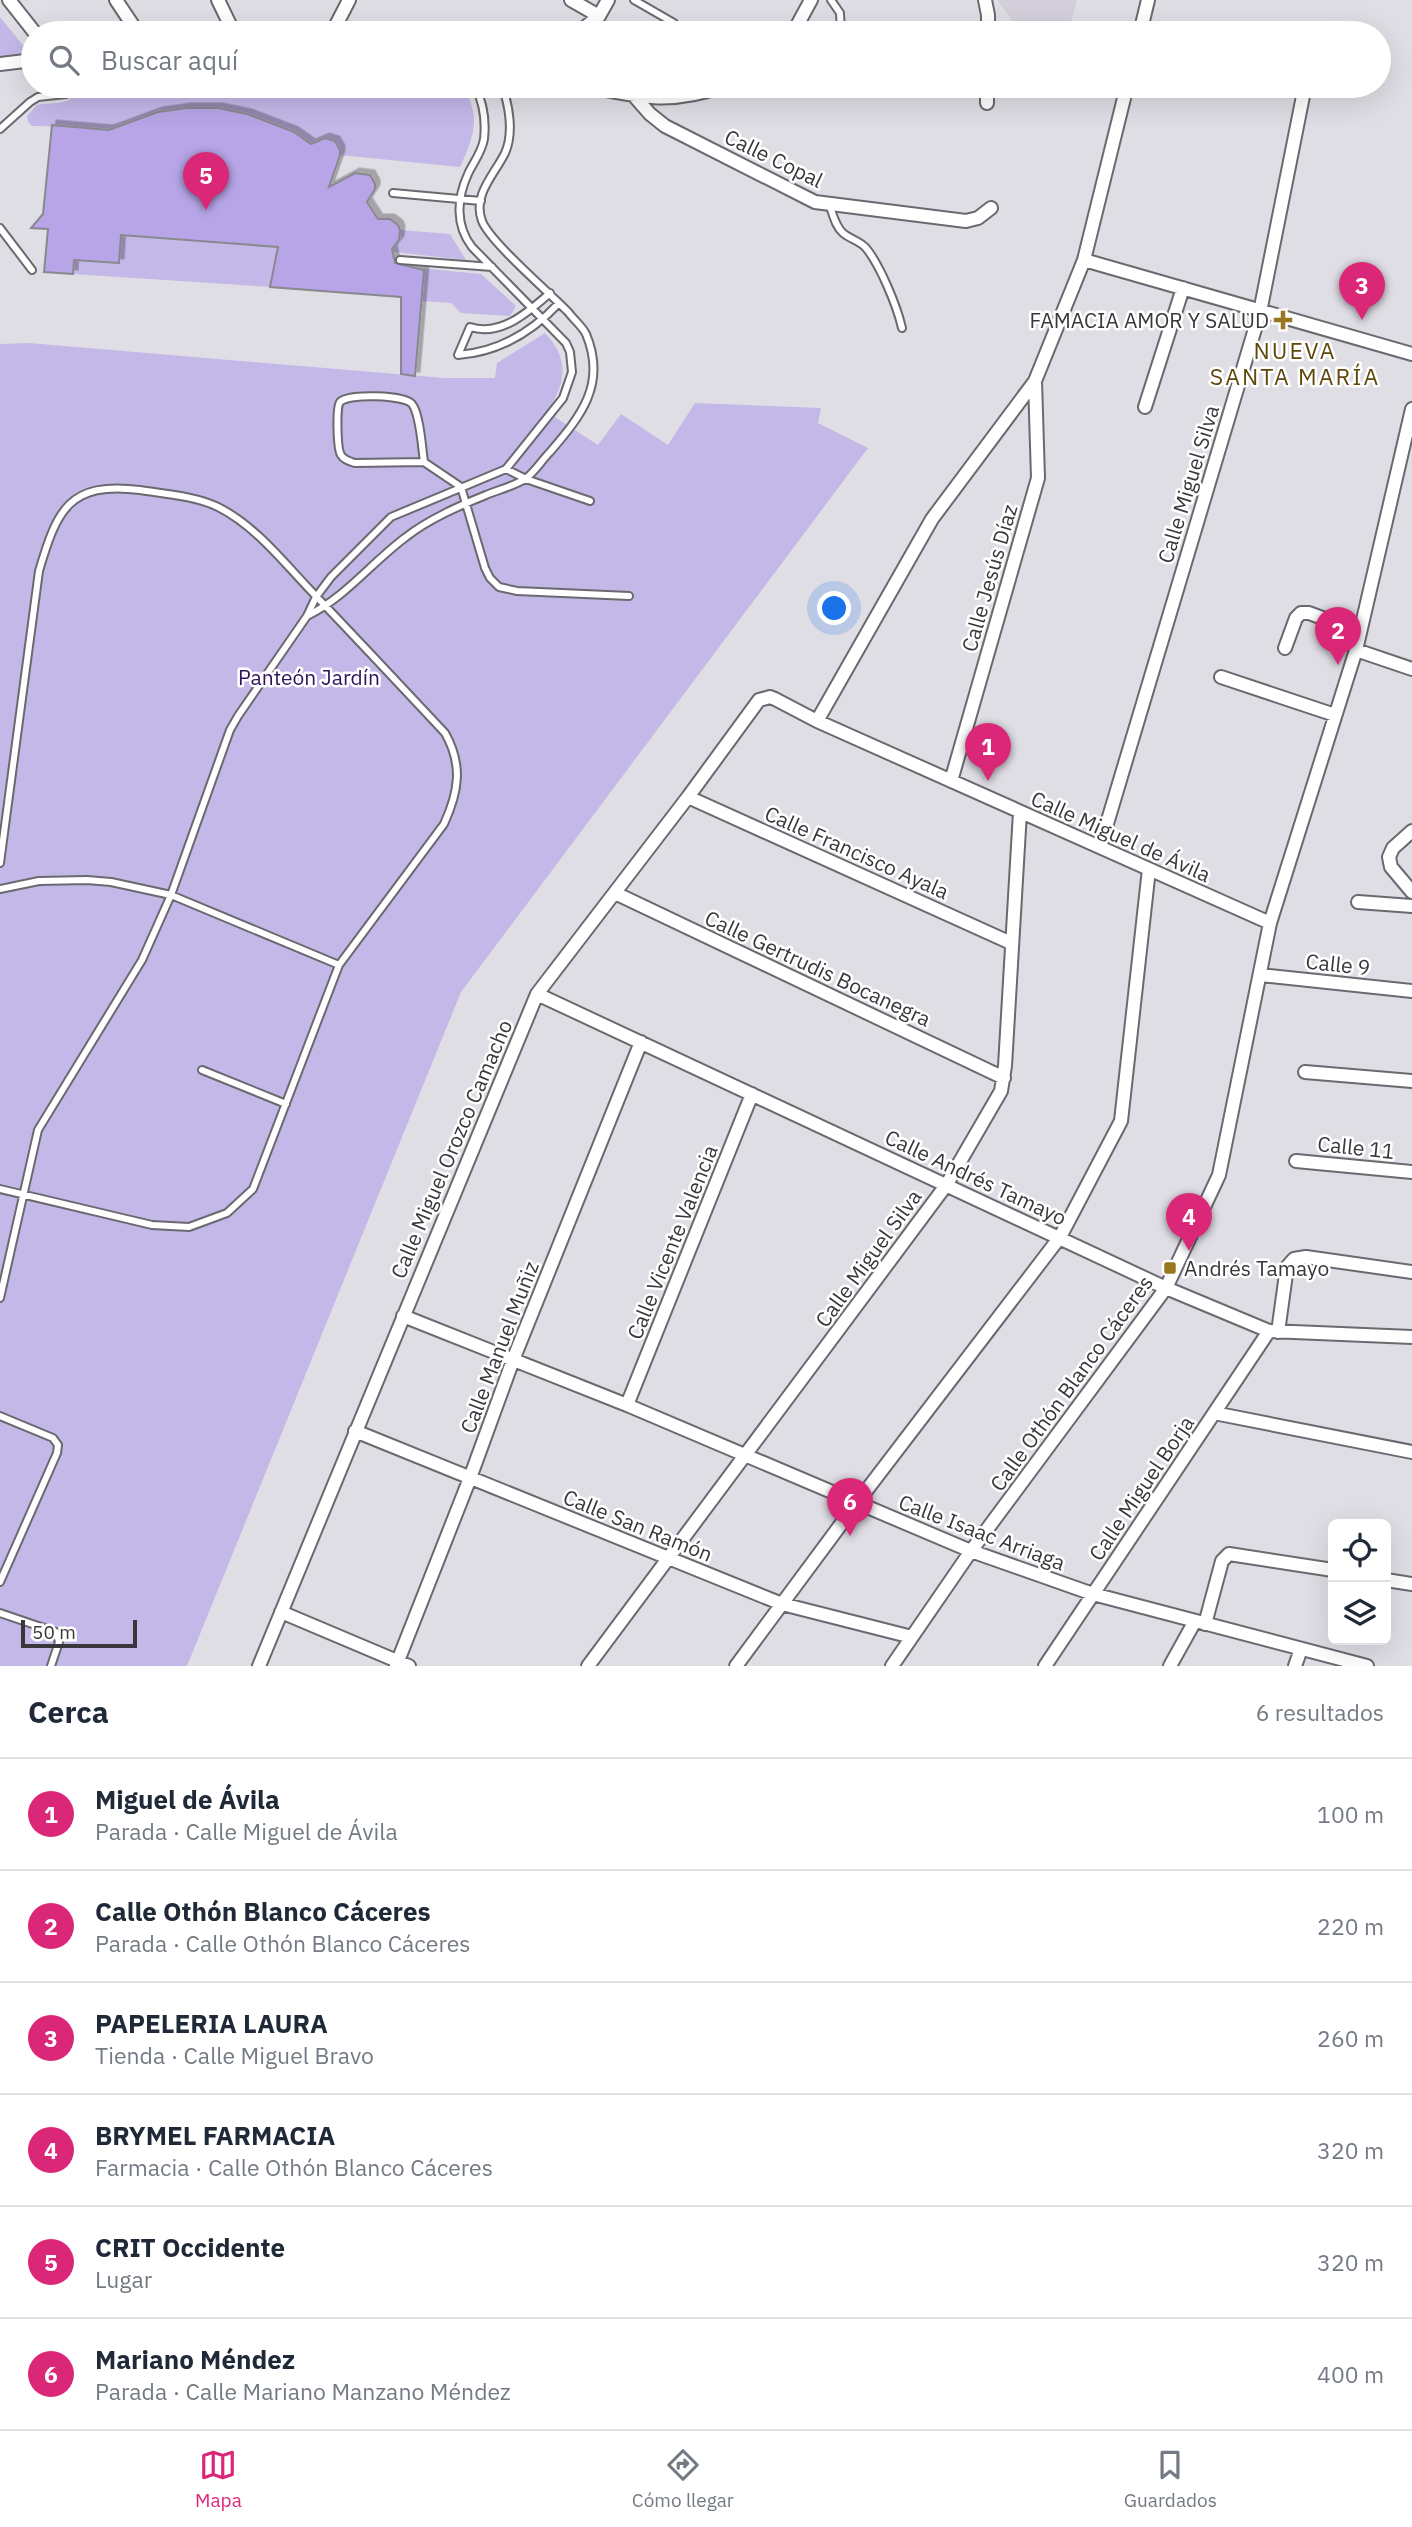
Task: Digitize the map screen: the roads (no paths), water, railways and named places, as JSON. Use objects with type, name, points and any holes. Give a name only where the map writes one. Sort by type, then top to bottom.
[{"type":"street","points":[[9,0],[26,21]]},
{"type":"street","points":[[116,0],[130,21]]},
{"type":"street","points":[[218,0],[228,21]]},
{"type":"street","points":[[571,0],[599,16]]},
{"type":"street","points":[[593,21],[608,0]]},
{"type":"street","points":[[800,21],[811,0]]},
{"type":"street","points":[[985,0],[989,21]]},
{"type":"street","points":[[1143,21],[1149,0]]},
{"type":"street","points":[[337,21],[344,3]]},
{"type":"street","points":[[0,64],[21,61]]},
{"type":"street","name":"Calle Copal","points":[[636,98],[650,114],[666,126],[805,198],[829,204],[966,221],[978,218],[991,208]]},
{"type":"street","points":[[987,98],[987,103]]},
{"type":"street","points":[[817,721],[932,519],[1035,381],[1084,260],[1124,98]]},
{"type":"street","name":"Calle Miguel Silva","points":[[1100,847],[1260,312],[1303,98]]},
{"type":"street","points":[[1084,260],[1412,354]]},
{"type":"street","points":[[1145,407],[1183,288]]},
{"type":"street","name":"Calle Jesús Díaz","points":[[951,781],[1038,478],[1035,381]]},
{"type":"street","name":"Calle Othón Blanco Cáceres","points":[[892,1666],[971,1551],[1166,1288],[1219,1175],[1270,923],[1356,650],[1412,409]]},
{"type":"street","points":[[1285,648],[1296,618],[1301,612],[1309,612],[1360,632]]},
{"type":"street","points":[[1356,650],[1412,669]]},
{"type":"street","points":[[1221,677],[1335,715]]},
{"type":"street","name":"Calle Miguel de Ávila","points":[[765,698],[775,699],[817,721],[1270,923]]},
{"type":"street","name":"Calle Miguel Orozco Camacho","points":[[259,1666],[537,994],[688,797],[755,703],[765,698]]},
{"type":"street","name":"Calle Francisco Ayala","points":[[688,797],[1011,943]]},
{"type":"street","name":"Calle Miguel Silva","points":[[588,1666],[947,1184],[1001,1091],[1004,1078],[1020,812]]},
{"type":"street","points":[[1412,831],[1393,848],[1389,858],[1391,867],[1412,892]]},
{"type":"street","points":[[736,1666],[1060,1237],[1121,1121],[1149,869]]},
{"type":"street","name":"Calle Gertrudis Bocanegra","points":[[615,893],[1004,1078]]},
{"type":"street","points":[[1358,902],[1412,906]]},
{"type":"street","name":"Calle 9","points":[[1260,975],[1412,991]]},
{"type":"street","name":"Calle Andrés Tamayo","points":[[537,994],[1166,1288],[1273,1331],[1412,1337]]},
{"type":"street","name":"Calle Manuel Muñiz","points":[[401,1664],[513,1360],[641,1042]]},
{"type":"street","points":[[1304,1072],[1412,1081]]},
{"type":"street","name":"Calle Vicente Valencia","points":[[627,1405],[752,1094]]},
{"type":"street","name":"Calle 11","points":[[1296,1161],[1412,1172]]},
{"type":"street","points":[[1273,1331],[1287,1267],[1294,1259],[1306,1257],[1412,1272]]},
{"type":"street","name":"Calle Isaac Arriaga","points":[[403,1315],[627,1405],[971,1551],[1093,1594],[1367,1666]]},
{"type":"street","name":"Calle Miguel Borja","points":[[1045,1666],[1214,1413],[1273,1331]]},
{"type":"street","points":[[1214,1413],[1412,1452]]},
{"type":"street","name":"Calle San Ramón","points":[[355,1432],[782,1604],[912,1637]]},
{"type":"street","points":[[1170,1666],[1200,1622],[1222,1561],[1229,1553],[1328,1569]]},
{"type":"street","points":[[1391,1581],[1412,1584]]},
{"type":"street","points":[[281,1612],[401,1664]]},
{"type":"street","points":[[1295,1666],[1301,1648]]},
{"type":"lane","points":[[634,0],[671,21]]},
{"type":"lane","points":[[831,0],[840,13],[840,21]]},
{"type":"lane","points":[[0,129],[36,98]]},
{"type":"lane","points":[[0,1298],[38,1130],[142,960],[171,895],[230,730],[331,577],[391,517],[506,468],[554,412],[570,382],[570,352],[566,342],[467,240],[460,221],[460,199],[484,139],[481,98]]},
{"type":"lane","points":[[307,616],[327,607],[408,535],[466,503],[526,479],[574,424],[585,406],[592,386],[592,358],[584,330],[487,230],[481,220],[485,184],[507,146],[509,123],[504,98]]},
{"type":"lane","points":[[393,193],[481,201]]},
{"type":"lane","points":[[829,204],[838,226],[845,234],[862,243],[869,252],[898,311],[902,328]]},
{"type":"lane","points":[[0,228],[32,270]]},
{"type":"lane","points":[[400,260],[492,267]]},
{"type":"lane","points":[[550,293],[532,309],[496,329],[470,327],[458,355],[493,350],[544,320],[559,303]]},
{"type":"lane","points":[[424,462],[411,402],[401,398],[351,396],[340,403],[339,450],[346,460],[355,463],[424,462],[460,486],[485,568],[490,578],[499,586],[517,591],[629,596]]},
{"type":"lane","points":[[506,468],[526,479],[590,501]]},
{"type":"lane","points":[[0,863],[38,570],[54,527],[66,505],[82,493],[133,489],[202,500],[234,516],[257,534],[327,607],[445,733],[454,749],[458,767],[453,806],[444,824],[339,965],[253,1189],[227,1213],[189,1227],[152,1225],[0,1189]]},
{"type":"lane","points":[[0,889],[39,881],[87,880],[111,882],[171,895],[339,965]]},
{"type":"lane","points":[[202,1070],[286,1104]]},
{"type":"lane","points":[[0,1416],[52,1438],[58,1449],[0,1582]]},
{"type":"lane","points":[[0,1612],[52,1630],[59,1635],[51,1666]]},
{"type":"place","name":"CRIT Occidente","points":[[206,210]]},
{"type":"place","name":"FAMACIA AMOR Y SALUD","points":[[1283,320]]},
{"type":"place","name":"PAPELERIA LAURA","points":[[1362,320]]},
{"type":"place","name":"Calle Othón Blanco Cáceres","points":[[1338,665]]},
{"type":"place","name":"Miguel de Ávila","points":[[988,781]]},
{"type":"place","name":"BRYMEL FARMACIA","points":[[1189,1251]]},
{"type":"place","name":"Andrés Tamayo","points":[[1170,1268]]},
{"type":"place","name":"Mariano Méndez","points":[[850,1536]]},
{"type":"district","name":"NUEVA SANTA MARÍA","points":[[1295,363]]},
{"type":"park label","name":"Panteón Jardín","points":[[309,677]]}]
